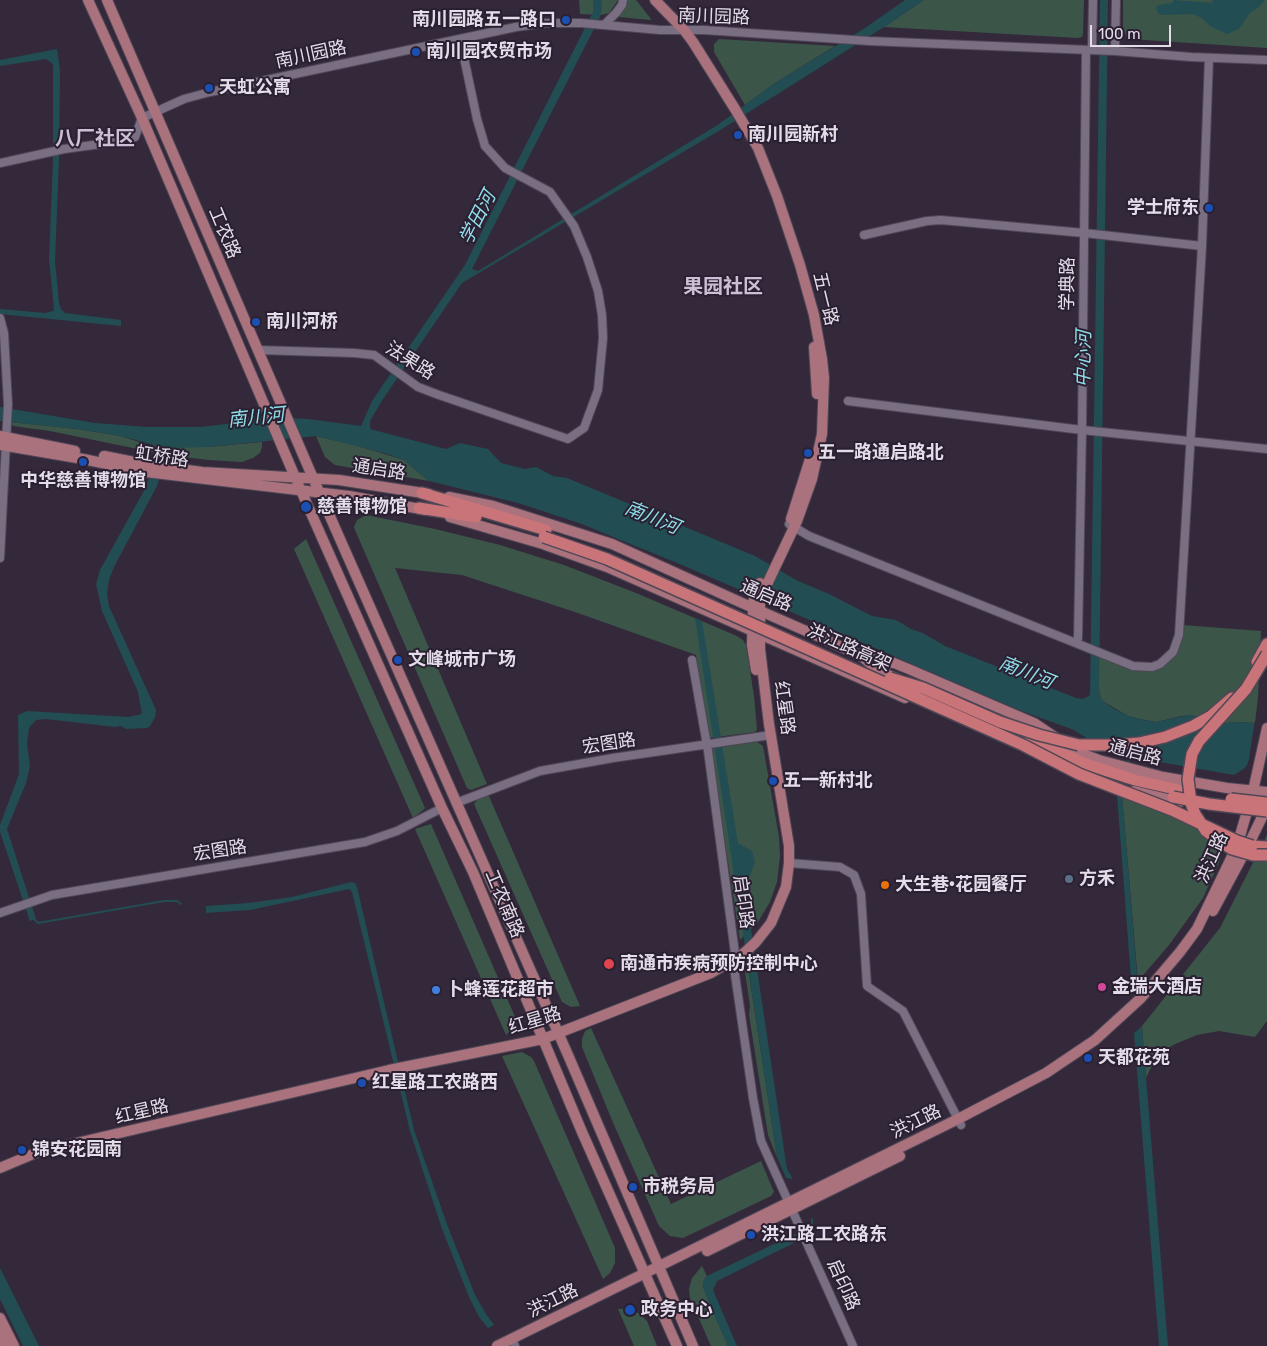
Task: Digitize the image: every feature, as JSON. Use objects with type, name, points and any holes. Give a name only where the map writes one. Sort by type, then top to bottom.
[{"type":"highway","name":"洪江路高架","points":[[422,494],[609,552],[1086,764],[1165,788],[1209,796],[1267,802]]},
{"type":"highway","name":"洪江路高架","points":[[419,508],[472,516],[545,533],[1101,777],[1209,804],[1266,813]]},
{"type":"highway","points":[[894,680],[922,688],[1000,722],[1039,736],[1079,745],[1097,746],[1139,743],[1165,737],[1193,726],[1211,716],[1227,703],[1250,676],[1267,644]]},
{"type":"highway","points":[[1267,654],[1246,689],[1199,740],[1192,754],[1188,779],[1191,803],[1195,814],[1206,830],[1232,849],[1253,855],[1267,855]]},
{"type":"highway","points":[[1023,744],[1079,774],[1172,810],[1237,841],[1252,846],[1267,847]]},
{"type":"main road","name":"工农路","points":[[88,0],[142,118],[295,477]]},
{"type":"main road","name":"工农路","points":[[106,0],[285,409],[313,478]]},
{"type":"main road","name":"五一路","points":[[647,0],[681,30]]},
{"type":"main road","name":"五一路","points":[[655,0],[681,30],[739,121],[754,152],[784,232],[808,313],[814,350],[817,396],[815,431],[806,476],[791,526],[757,598],[756,633]]},
{"type":"main road","name":"虹桥路","points":[[3,441],[83,459],[321,493]]},
{"type":"main road","name":"虹桥路","points":[[164,471],[313,478]]},
{"type":"main road","name":"工农南路","points":[[295,477],[472,872],[677,1346]]},
{"type":"main road","name":"工农南路","points":[[313,478],[662,1269],[694,1346]]},
{"type":"main road","name":"通启路","points":[[313,478],[383,486],[422,494],[466,499],[612,544],[862,656],[879,671],[976,714],[1131,770],[1163,777],[1267,792]]},
{"type":"main road","name":"通启路","points":[[321,493],[419,508],[564,551],[607,567],[834,668],[1089,775],[1136,792],[1171,800],[1246,813],[1266,813]]},
{"type":"main road","name":"红星路","points":[[0,1162],[36,1146],[388,1067],[542,1036],[738,954],[771,923],[786,887],[789,863],[787,830],[752,646],[756,633]]},
{"type":"main road","name":"洪江路","points":[[960,1122],[1046,1074],[1095,1040],[1140,998],[1180,952],[1197,929],[1237,846],[1253,791],[1267,728]]},
{"type":"main road","name":"红星路","points":[[756,938],[774,907],[781,884],[784,860],[783,827],[769,736]]},
{"type":"main road","name":"洪江路","points":[[497,1346],[513,1344],[1050,1078],[1104,1039],[1147,1000],[1199,936],[1266,813],[1267,802]]},
{"type":"main road","name":"红星路","points":[[0,1168],[38,1152],[388,1067]]},
{"type":"main road","points":[[0,1318],[14,1346]]},
{"type":"main road","points":[[0,1334],[6,1346]]},
{"type":"street","points":[[602,24],[616,13],[623,0]]},
{"type":"street","name":"学典路","points":[[1078,638],[1084,233],[1093,0]]},
{"type":"street","points":[[1113,51],[1116,0]]},
{"type":"street","name":"南川园路","points":[[142,118],[184,99],[210,92],[516,27],[545,23],[581,22],[869,41],[1113,51],[1267,60]]},
{"type":"street","name":"法果路","points":[[258,350],[354,352],[374,355],[418,386],[568,439],[584,428],[598,390],[603,338],[598,291],[574,226],[550,192],[505,168],[485,146],[477,119],[460,40]]},
{"type":"street","points":[[791,526],[818,540],[1119,661],[1141,668],[1152,667],[1160,664],[1172,652],[1179,634],[1202,246],[1209,58]]},
{"type":"street","points":[[0,163],[135,137],[142,118]]},
{"type":"street","points":[[864,236],[927,221],[941,220],[1202,246]]},
{"type":"street","points":[[0,318],[4,333],[8,404],[8,425],[3,441],[0,558]]},
{"type":"street","points":[[848,401],[1082,430],[1267,449]]},
{"type":"street","name":"启印路","points":[[692,660],[708,744],[738,954],[753,1098],[761,1141],[853,1346]]},
{"type":"street","name":"宏图路","points":[[456,803],[540,771],[613,758],[769,736]]},
{"type":"street","name":"宏图路","points":[[0,912],[52,895],[90,887],[365,842],[397,831],[442,808]]},
{"type":"street","points":[[789,863],[840,867],[854,875],[861,894],[867,986],[903,1011],[960,1122]]},
{"type":"shaded area","points":[[579,0],[618,0],[609,13],[601,15],[580,14]]},
{"type":"shaded area","points":[[628,0],[636,0],[651,19],[619,17]]},
{"type":"shaded area","points":[[924,0],[1084,0],[1083,34],[1082,37],[1078,38],[884,27]]},
{"type":"shaded area","points":[[1123,0],[1267,0],[1267,48],[1130,39],[1126,36],[1123,27]]},
{"type":"shaded area","points":[[719,39],[835,46],[775,83],[745,105],[714,52],[714,44]]},
{"type":"shaded area","points":[[10,422],[121,436],[148,445],[208,447],[262,442],[262,447],[260,453],[242,462],[209,460],[167,455],[50,431],[13,426]]},
{"type":"shaded area","points":[[316,436],[355,445],[404,460],[429,481],[335,465],[325,457]]},
{"type":"shaded area","points":[[366,515],[500,545],[564,565],[737,636],[746,645],[757,730],[755,732],[708,737],[696,655],[575,612],[462,575],[395,568],[487,784],[471,790],[467,788],[355,530],[354,527],[357,520]]},
{"type":"shaded area","points":[[306,539],[425,808],[413,818],[294,549]]},
{"type":"shaded area","points":[[1182,625],[1261,631],[1255,723],[1235,722],[1217,724],[1206,722],[1193,715],[1157,722],[1128,716],[1101,700],[1098,684],[1099,657],[1122,666],[1144,669],[1172,656]]},
{"type":"shaded area","points":[[757,742],[763,746],[779,837],[780,856],[777,882],[770,902],[758,922],[740,940],[711,751],[713,748]]},
{"type":"shaded area","points":[[488,794],[580,1006],[571,1007],[562,1002],[474,804],[478,799]]},
{"type":"shaded area","points":[[1122,796],[1173,814],[1211,821],[1225,828],[1228,836],[1218,865],[1203,898],[1169,945],[1138,981]]},
{"type":"shaded area","points":[[431,824],[516,1019],[514,1027],[506,1035],[415,829]]},
{"type":"shaded area","points":[[1267,835],[1267,1021],[1255,1037],[1219,1031],[1197,1035],[1175,1044],[1157,1055],[1146,1078],[1142,1026],[1220,928]]},
{"type":"shaded area","points":[[747,961],[777,1157],[768,1135],[749,1015],[750,1006],[744,965]]},
{"type":"shaded area","points":[[591,1028],[671,1204],[761,1161],[774,1192],[771,1196],[683,1238],[670,1236],[659,1226],[582,1047],[585,1031]]},
{"type":"shaded area","points":[[522,1052],[534,1061],[615,1248],[615,1263],[610,1273],[603,1279],[502,1056]]},
{"type":"shaded area","points":[[702,1266],[707,1276],[703,1287],[728,1346],[711,1346],[690,1298],[689,1289],[692,1278]]},
{"type":"shaded area","points":[[618,1309],[632,1309],[641,1315],[647,1321],[657,1346],[634,1346]]},
{"type":"water","name":"南川河","points":[[593,0],[602,0],[601,15],[472,269],[478,271],[719,124],[775,83],[865,28],[905,0],[924,0],[722,129],[462,283],[383,399],[370,421],[370,429],[446,449],[460,443],[488,449],[501,463],[525,469],[536,467],[553,476],[567,478],[755,556],[798,581],[829,594],[872,616],[896,620],[945,646],[1076,698],[1083,699],[1090,695],[1100,0],[1108,0],[1099,691],[1102,700],[1111,707],[1128,716],[1144,720],[1157,722],[1193,715],[1206,722],[1216,724],[1235,722],[1255,723],[1249,761],[1245,768],[1234,775],[1142,759],[1099,746],[1074,730],[1019,710],[682,565],[579,523],[518,503],[429,481],[404,460],[384,453],[316,436],[208,447],[172,448],[167,451],[157,486],[114,567],[109,580],[107,594],[109,606],[156,710],[155,717],[147,728],[126,729],[121,726],[115,727],[46,719],[36,720],[29,728],[27,744],[30,766],[26,783],[7,829],[36,919],[30,921],[0,832],[0,825],[19,774],[18,715],[27,711],[128,717],[142,714],[138,692],[102,611],[96,584],[100,570],[146,487],[157,454],[157,448],[154,445],[121,436],[77,429],[0,421],[0,407],[95,423],[147,427],[201,427],[234,423],[253,416],[308,419],[361,426],[372,401],[465,265],[593,12]]},
{"type":"water","points":[[1174,0],[1212,3],[1213,0],[1265,0],[1250,13],[1239,29],[1227,34],[1210,26],[1202,18],[1193,14],[1162,15],[1158,13],[1156,7],[1172,3]]},
{"type":"water","points":[[57,49],[60,70],[55,262],[59,303],[65,313],[121,320],[121,326],[0,314],[0,309],[45,313],[54,309],[49,258],[53,161],[53,66],[46,59],[0,66],[0,60]]},
{"type":"water","points":[[695,618],[702,621],[738,843],[752,851],[755,862],[745,889],[787,1169],[793,1179],[786,1178],[777,1157]]},
{"type":"water","points":[[1117,795],[1122,796],[1137,974],[1131,979]]},
{"type":"water","points":[[351,882],[355,883],[357,887],[414,1130],[448,1227],[475,1295],[494,1325],[488,1328],[479,1317],[469,1297],[442,1229],[410,1131],[352,892],[349,889],[250,910],[206,913],[206,906],[292,897]]},
{"type":"water","points":[[1142,1026],[1168,1346],[1159,1346],[1134,1033]]},
{"type":"water","points":[[795,1234],[798,1241],[717,1281],[713,1290],[737,1346],[728,1346],[703,1287],[704,1280],[707,1276]]},
{"type":"water","points":[[0,1268],[39,1346],[23,1346],[0,1299]]},
{"type":"pier","points":[[1255,721],[1267,723],[1267,766],[1248,765]]},
{"type":"waterway","points":[[1128,763],[1130,753]]},
{"type":"waterway","points":[[33,918],[38,923],[164,901],[177,901],[181,904]]},
{"type":"waterway","points":[[805,1232],[812,1229],[812,1219]]},
{"type":"place","name":"南川园路五一路口","points":[[566,20]]},
{"type":"place","name":"南川园农贸市场","points":[[416,52]]},
{"type":"place","name":"天虹公寓","points":[[209,88]]},
{"type":"place","name":"南川园新村","points":[[738,135]]},
{"type":"place","name":"学士府东","points":[[1209,208]]},
{"type":"place","name":"南川河桥","points":[[256,322]]},
{"type":"place","name":"五一路通启路北","points":[[808,453]]},
{"type":"place","name":"中华慈善博物馆","points":[[83,462]]},
{"type":"place","name":"慈善博物馆","points":[[306,507]]},
{"type":"place","name":"文峰城市广场","points":[[398,660]]},
{"type":"place","name":"五一新村北","points":[[773,781]]},
{"type":"place","name":"方禾","points":[[1069,879]]},
{"type":"place","name":"大生巷·花园餐厅","points":[[885,885]]},
{"type":"place","name":"南通市疾病预防控制中心","points":[[609,964]]},
{"type":"place","name":"金瑞大酒店","points":[[1102,987]]},
{"type":"place","name":"卜蜂莲花超市","points":[[436,990]]},
{"type":"place","name":"天都花苑","points":[[1088,1058]]},
{"type":"place","name":"红星路工农路西","points":[[362,1083]]},
{"type":"place","name":"锦安花园南","points":[[22,1150]]},
{"type":"place","name":"市税务局","points":[[633,1187]]},
{"type":"place","name":"洪江路工农路东","points":[[751,1235]]},
{"type":"place","name":"政务中心","points":[[630,1310]]},
{"type":"district","name":"八厂社区","points":[[95,139]]},
{"type":"district","name":"果园社区","points":[[723,287]]},
{"type":"water label","name":"学田河","points":[[478,218]]},
{"type":"water label","name":"中心河","points":[[1084,359]]}]
